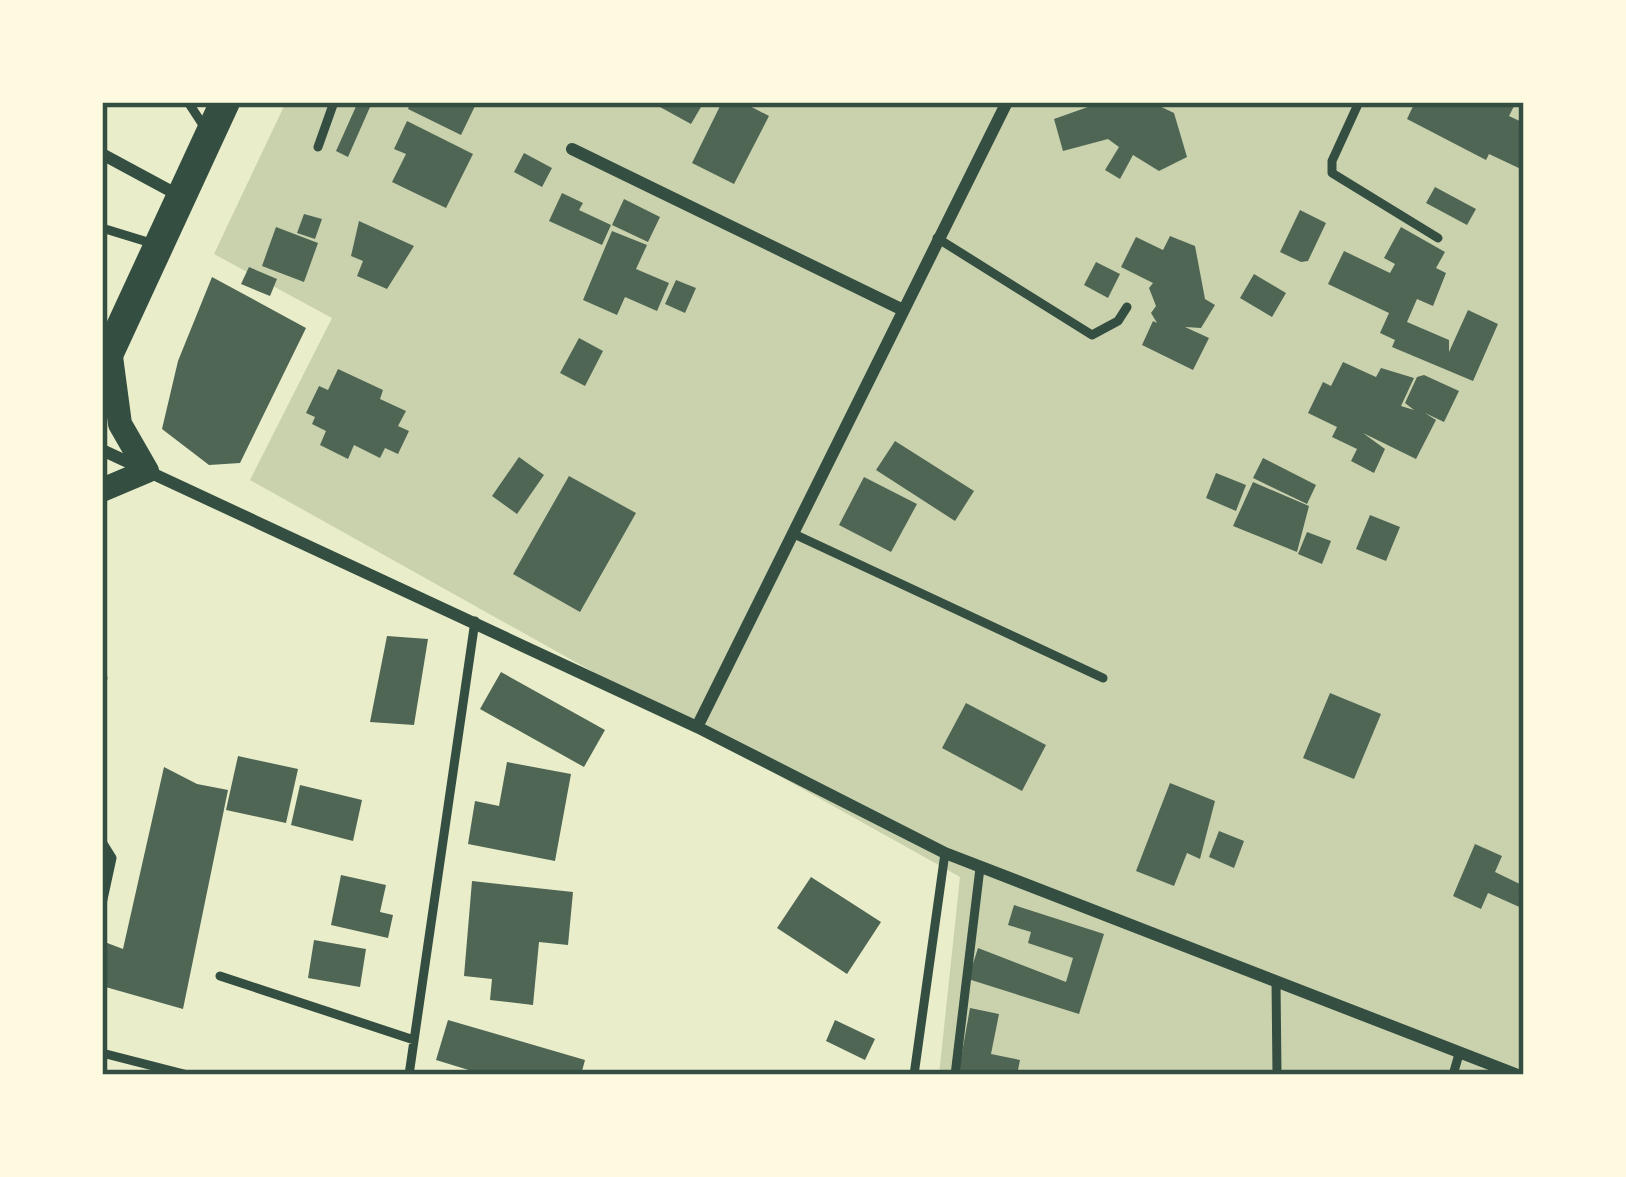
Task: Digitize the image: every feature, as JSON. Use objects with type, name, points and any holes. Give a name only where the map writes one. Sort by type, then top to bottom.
[{"type":"highway","points":[[106,358],[184,199],[225,102]]},
{"type":"main road","points":[[102,490],[147,471],[119,424],[106,358]]},
{"type":"street","points":[[697,727],[1007,102]]},
{"type":"street","points":[[572,149],[902,309]]},
{"type":"street","points":[[102,154],[184,199]]},
{"type":"street","points":[[102,450],[697,727],[945,853],[1518,1075]]},
{"type":"lane","points":[[188,102],[210,137]]},
{"type":"lane","points":[[1359,102],[1332,161],[1332,173],[1438,238]]},
{"type":"lane","points":[[318,147],[330,103]]},
{"type":"lane","points":[[102,228],[162,246]]},
{"type":"lane","points":[[938,238],[1091,335],[1118,321],[1127,307]]},
{"type":"lane","points":[[794,534],[1102,679]]},
{"type":"lane","points":[[410,1075],[475,621]]},
{"type":"lane","points":[[102,842],[112,858],[102,904]]},
{"type":"lane","points":[[914,1075],[945,853]]},
{"type":"lane","points":[[955,1075],[980,868]]},
{"type":"lane","points":[[220,976],[414,1040]]},
{"type":"lane","points":[[1276,981],[1277,1075]]},
{"type":"lane","points":[[102,1053],[188,1075]]},
{"type":"lane","points":[[1454,1075],[1459,1054]]},
{"type":"green space","points":[[286,102],[1524,102],[1524,1075],[939,1075],[960,877],[250,480],[332,318],[214,254]]},
{"type":"building","points":[[358,102],[370,107],[348,157],[336,151]]},
{"type":"building","points":[[411,102],[475,106],[461,135],[408,109]]},
{"type":"building","points":[[663,102],[704,102],[691,124],[660,107]]},
{"type":"building","points":[[722,102],[742,102],[769,116],[734,184],[692,163]]},
{"type":"building","points":[[1102,102],[1151,102],[1174,113],[1187,157],[1159,171],[1133,155],[1120,179],[1105,170],[1119,147],[1108,139],[1063,151],[1054,119]]},
{"type":"building","points":[[1415,102],[1516,102],[1509,116],[1524,123],[1523,170],[1489,154],[1486,160],[1407,119]]},
{"type":"building","points":[[407,121],[473,154],[446,208],[392,182],[406,154],[394,149]]},
{"type":"building","points":[[524,153],[552,168],[542,187],[514,172]]},
{"type":"building","points":[[1435,187],[1476,209],[1467,225],[1426,203]]},
{"type":"building","points":[[562,193],[583,203],[579,210],[611,225],[602,245],[549,221]]},
{"type":"building","points":[[624,199],[660,217],[648,242],[612,225]]},
{"type":"building","points":[[1300,210],[1326,223],[1308,261],[1301,262],[1280,252]]},
{"type":"building","points":[[304,214],[322,219],[315,239],[297,233]]},
{"type":"building","points":[[359,221],[414,246],[387,289],[357,276],[363,261],[351,256]]},
{"type":"building","points":[[276,227],[318,243],[304,282],[262,266]]},
{"type":"building","points":[[1401,227],[1445,252],[1436,268],[1446,273],[1433,306],[1417,299],[1407,322],[1449,340],[1449,352],[1468,310],[1498,324],[1473,381],[1392,347],[1395,340],[1380,333],[1389,313],[1328,284],[1344,251],[1390,273],[1395,264],[1384,258]]},
{"type":"building","points":[[612,231],[647,245],[636,269],[669,283],[657,311],[625,297],[617,315],[583,300]]},
{"type":"building","points":[[1170,236],[1195,246],[1205,299],[1215,305],[1201,328],[1185,327],[1209,338],[1193,370],[1142,345],[1153,321],[1157,323],[1151,313],[1156,306],[1149,288],[1153,283],[1121,267],[1136,237],[1163,250]]},
{"type":"building","points":[[1096,262],[1120,274],[1108,298],[1084,285]]},
{"type":"building","points":[[249,267],[277,279],[270,296],[241,284]]},
{"type":"building","points":[[1254,274],[1286,293],[1272,317],[1240,298]]},
{"type":"building","points":[[212,277],[306,328],[240,463],[209,465],[162,429],[178,361]]},
{"type":"building","points":[[676,280],[696,288],[685,313],[665,304]]},
{"type":"building","points":[[579,338],[603,351],[585,386],[560,373]]},
{"type":"building","points":[[1343,362],[1376,377],[1381,368],[1414,378],[1401,406],[1414,410],[1405,403],[1417,377],[1424,375],[1459,391],[1444,422],[1425,413],[1436,420],[1416,459],[1363,433],[1385,449],[1374,473],[1351,461],[1357,449],[1332,437],[1337,427],[1308,413],[1323,382],[1331,386]]},
{"type":"building","points":[[338,369],[383,390],[380,399],[406,411],[398,426],[409,431],[398,454],[385,448],[380,458],[354,445],[348,459],[320,445],[326,431],[312,424],[315,417],[306,413],[319,386],[328,390]]},
{"type":"building","points":[[895,441],[974,491],[955,521],[876,470]]},
{"type":"building","points":[[519,457],[544,475],[517,514],[492,496]]},
{"type":"building","points":[[1263,458],[1316,485],[1307,504],[1253,478]]},
{"type":"building","points":[[1216,473],[1246,485],[1236,511],[1206,498]]},
{"type":"building","points":[[569,476],[636,513],[580,612],[513,574]]},
{"type":"building","points":[[864,477],[917,504],[891,552],[839,525]]},
{"type":"building","points":[[1253,482],[1309,506],[1297,552],[1233,526]]},
{"type":"building","points":[[1370,515],[1400,527],[1386,561],[1356,549]]},
{"type":"building","points":[[1307,532],[1331,541],[1322,564],[1298,554]]},
{"type":"building","points":[[387,636],[428,639],[414,725],[370,722]]},
{"type":"building","points":[[501,672],[605,730],[584,767],[480,709]]},
{"type":"building","points":[[1330,693],[1381,714],[1354,779],[1303,758]]},
{"type":"building","points":[[966,703],[1046,745],[1022,791],[942,748]]},
{"type":"building","points":[[238,756],[298,769],[286,823],[226,810]]},
{"type":"building","points":[[507,762],[571,774],[555,861],[468,844],[475,801],[499,806]]},
{"type":"building","points":[[164,767],[197,784],[228,790],[183,1009],[102,986],[102,941],[123,949]]},
{"type":"building","points":[[1170,783],[1215,801],[1200,859],[1187,853],[1174,886],[1136,871]]},
{"type":"building","points":[[300,785],[362,800],[353,841],[291,825]]},
{"type":"building","points":[[1219,831],[1244,841],[1234,868],[1209,857]]},
{"type":"building","points":[[1475,844],[1502,856],[1495,872],[1524,886],[1524,909],[1488,893],[1481,909],[1453,896]]},
{"type":"building","points":[[341,875],[386,885],[380,912],[393,915],[388,938],[331,925]]},
{"type":"building","points":[[811,877],[881,922],[847,974],[777,928]]},
{"type":"building","points":[[472,881],[573,892],[568,945],[539,942],[533,1005],[490,1000],[492,979],[464,976]]},
{"type":"building","points":[[1014,905],[1104,934],[1079,1014],[968,979],[978,948],[1066,982],[1073,958],[1028,943],[1031,932],[1008,925]]},
{"type":"building","points":[[314,940],[366,949],[360,987],[308,978]]},
{"type":"building","points":[[970,1008],[999,1014],[991,1054],[1020,1060],[1017,1075],[958,1075]]},
{"type":"building","points":[[448,1020],[585,1060],[581,1075],[485,1075],[436,1060]]},
{"type":"building","points":[[835,1020],[875,1039],[865,1060],[826,1041]]}]
